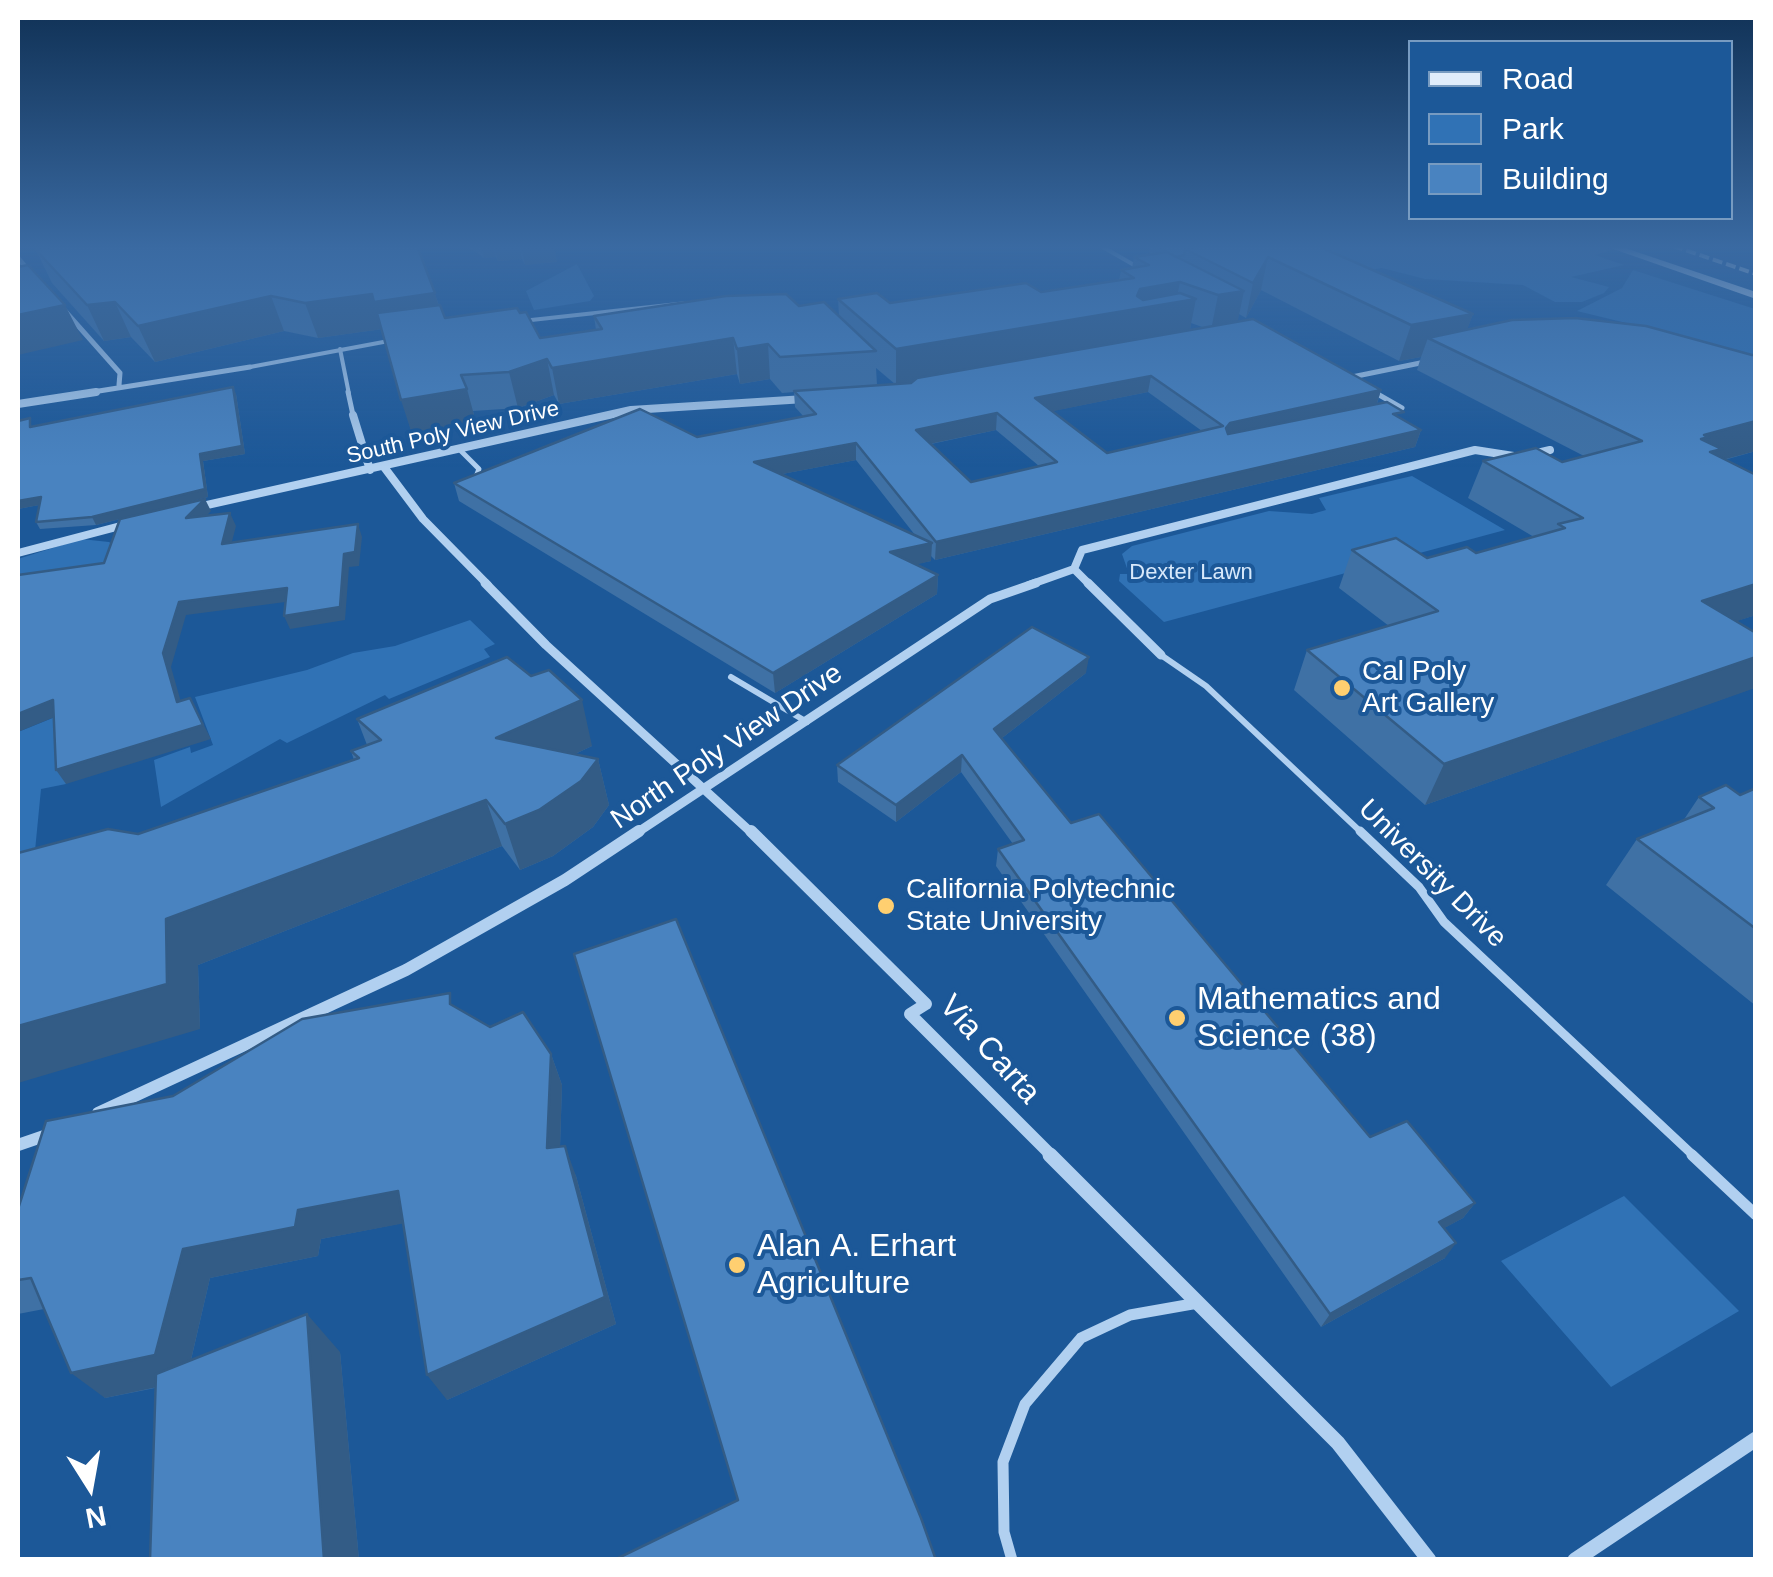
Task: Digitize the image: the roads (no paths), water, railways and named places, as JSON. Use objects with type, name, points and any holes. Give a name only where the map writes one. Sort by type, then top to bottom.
[{"type":"street","points":[[73,320],[120,373],[120,385]]},
{"type":"street","points":[[1347,378],[1443,358]]},
{"type":"street","points":[[18,404],[120,385],[250,368]]},
{"type":"street","name":"South Poly View Drive","points":[[191,508],[632,410],[822,398]]},
{"type":"street","points":[[353,416],[370,470]]},
{"type":"street","name":"North Poly View Drive","points":[[84,1119],[406,970],[565,880],[990,598],[1074,569],[1082,550],[1475,450],[1520,457],[1550,450]]},
{"type":"street","name":"Via Carta","points":[[384,467],[423,519],[546,645],[706,788],[926,1004],[910,1014],[1338,1442],[1429,1560]]},
{"type":"street","points":[[18,552],[139,521]]},
{"type":"street","name":"University Drive","points":[[1074,569],[1160,654]]},
{"type":"street","points":[[18,1144],[66,1127]]},
{"type":"street","points":[[1575,1560],[1756,1438]]},
{"type":"lane","points":[[510,323],[534,320]]},
{"type":"lane","points":[[250,368],[402,339]]},
{"type":"lane","points":[[340,349],[353,416]]},
{"type":"lane","points":[[1332,370],[1402,408],[1383,412]]},
{"type":"lane","points":[[460,450],[478,469],[474,484],[464,489]]},
{"type":"lane","name":"University Drive","points":[[1160,654],[1206,686],[1419,886],[1444,922],[1756,1215]]},
{"type":"lane","points":[[731,678],[807,722]]},
{"type":"lane","points":[[1012,1560],[1004,1532],[1003,1462],[1025,1404],[1081,1338],[1130,1315],[1198,1303]]},
{"type":"place","name":"Cal Poly Art Gallery","points":[[1342,688]]},
{"type":"place","name":"California Polytechnic State University","points":[[886,906]]},
{"type":"place","name":"Mathematics and Science (38)","points":[[1177,1018]]},
{"type":"place","name":"Alan A. Erhart Agriculture","points":[[737,1265]]},
{"type":"park label","name":"Dexter Lawn","points":[[1191,573]]}]
